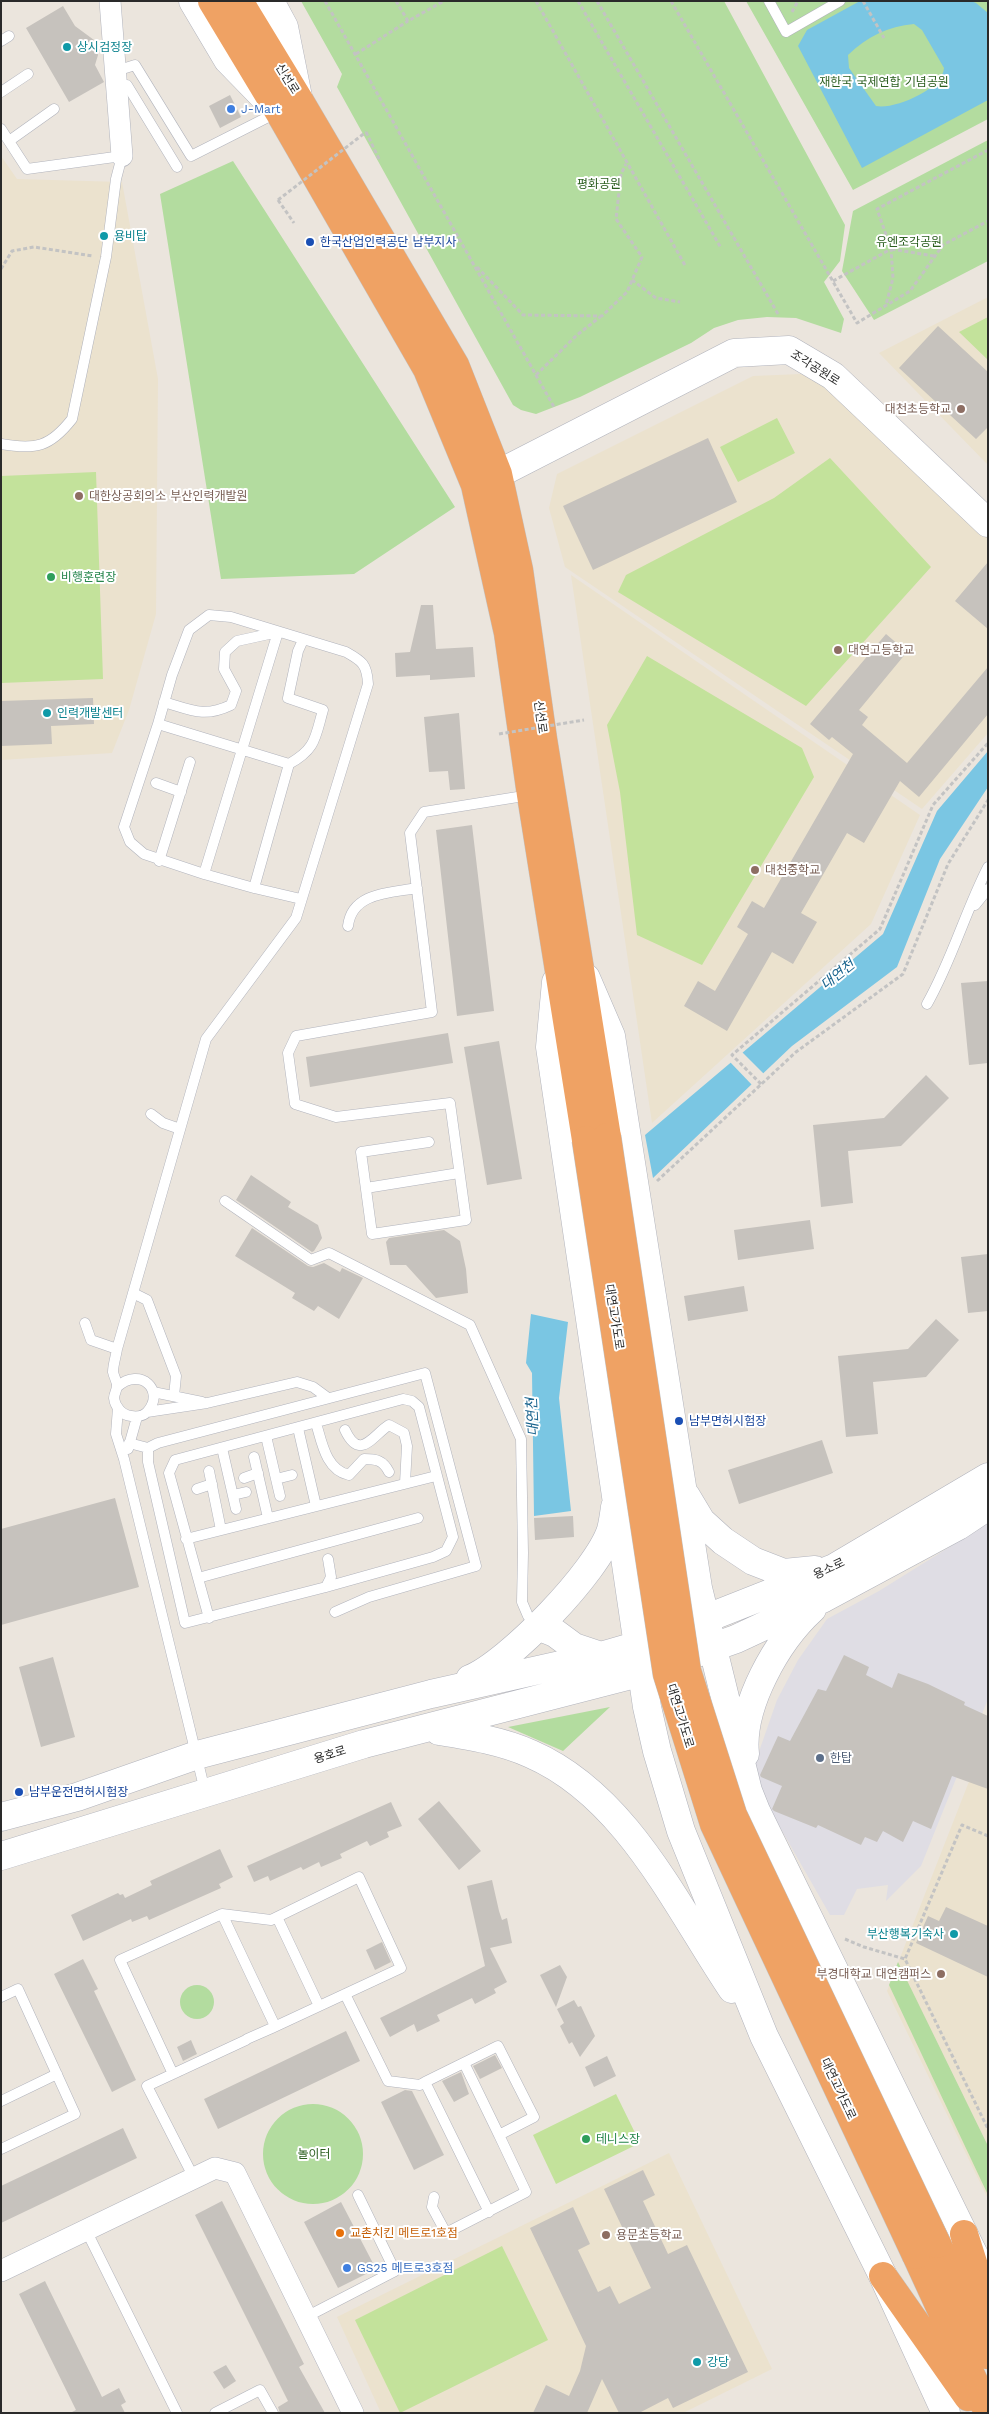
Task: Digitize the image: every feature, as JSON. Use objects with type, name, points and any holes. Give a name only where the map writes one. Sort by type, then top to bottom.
[{"type":"highway","points":[[212,1],[289,105],[427,369],[476,485],[508,633],[531,794],[568,963]]},
{"type":"highway","name":"신선로","points":[[239,1],[289,105],[455,365],[498,474],[519,570],[568,963]]},
{"type":"highway","name":"대연고가도로","points":[[568,963],[687,1671],[733,1815],[926,2250],[988,2412]]},
{"type":"highway","points":[[964,2234],[988,2310]]},
{"type":"highway","name":"대연고가도로","points":[[926,2250],[988,2355]]},
{"type":"highway","points":[[883,2276],[979,2413]]},
{"type":"main road","points":[[193,1],[228,60],[289,105]]},
{"type":"main road","name":"신선로","points":[[270,1],[284,27],[289,105]]},
{"type":"main road","name":"조각공원로","points":[[498,474],[734,353],[789,350],[833,376],[988,523]]},
{"type":"main road","points":[[568,963],[611,1036],[681,1489],[704,1621],[748,1791],[760,1820],[988,2283]]},
{"type":"main road","points":[[568,963],[550,1047],[617,1495],[653,1669],[647,1707],[657,1751],[681,1831],[764,2036],[883,2276],[946,2413]]},
{"type":"main road","name":"용소로","points":[[648,1642],[834,1568],[988,1477]]},
{"type":"main road","points":[[681,1489],[701,1521],[723,1541],[753,1561],[784,1573],[834,1568]]},
{"type":"main road","points":[[431,1694],[483,1673],[538,1626],[566,1598],[611,1530],[617,1495]]},
{"type":"main road","name":"용소로","points":[[653,1669],[736,1639],[824,1598],[958,1526],[988,1506]]},
{"type":"main road","points":[[748,1791],[744,1746],[750,1712],[759,1686],[776,1652],[798,1622],[824,1598]]},
{"type":"main road","points":[[538,1626],[555,1633],[574,1647],[601,1656]]},
{"type":"main road","points":[[1,1816],[77,1797],[197,1755],[431,1694],[601,1656],[648,1642]]},
{"type":"main road","name":"용호로","points":[[12,1853],[364,1744],[428,1729],[653,1669]]},
{"type":"main road","points":[[428,1729],[478,1737],[530,1753],[558,1768],[594,1793],[634,1836],[764,2036]]},
{"type":"main road","points":[[12,1853],[43,1836],[98,1812],[101,1804],[96,1800],[77,1797]]},
{"type":"street","points":[[110,1],[122,156]]},
{"type":"street","points":[[1,2271],[215,2168],[235,2173],[353,2413]]},
{"type":"lane","points":[[769,1],[786,32],[840,1]]},
{"type":"lane","points":[[177,167],[127,85],[116,78],[135,65],[190,156],[289,105]]},
{"type":"lane","points":[[1,92],[28,74]]},
{"type":"lane","points":[[9,141],[54,109]]},
{"type":"lane","points":[[1,128],[27,170],[122,156],[116,179],[106,257],[72,419],[58,437],[35,447],[4,445]]},
{"type":"lane","points":[[301,899],[254,888],[159,861],[144,854],[130,842],[124,827],[189,630],[209,615],[231,617],[346,652],[361,660],[367,672],[368,684],[296,918],[206,1039],[117,1349],[113,1371],[117,1387],[114,1398],[118,1408],[126,1416],[137,1417],[147,1412],[208,1403],[297,1382],[313,1387],[328,1398]]},
{"type":"lane","points":[[164,702],[193,710],[215,713],[231,705],[236,691],[224,669],[225,652],[237,641],[278,632]]},
{"type":"lane","points":[[204,874],[278,632]]},
{"type":"lane","points":[[158,724],[289,764],[306,755],[315,740],[323,710],[288,698],[298,651],[303,640]]},
{"type":"lane","points":[[159,861],[190,762]]},
{"type":"lane","points":[[254,888],[289,764]]},
{"type":"lane","points":[[156,783],[181,792]]},
{"type":"lane","points":[[429,1142],[361,1152],[372,1234],[466,1220],[450,1103],[336,1117],[296,1104],[288,1053],[296,1036],[432,1012],[410,833],[424,812],[531,794]]},
{"type":"lane","points":[[927,1004],[942,978],[970,912],[976,890],[988,867]]},
{"type":"lane","points":[[348,926],[350,915],[357,904],[371,896],[417,888]]},
{"type":"lane","points":[[970,912],[988,889]]},
{"type":"lane","points":[[151,1114],[162,1123],[180,1129]]},
{"type":"lane","points":[[366,1188],[459,1173]]},
{"type":"lane","points":[[225,1201],[311,1260],[329,1253],[470,1325],[521,1438],[522,1602],[528,1616],[538,1626]]},
{"type":"lane","points":[[133,1293],[147,1300],[176,1376],[174,1396]]},
{"type":"lane","points":[[85,1323],[91,1340],[117,1349]]},
{"type":"lane","points":[[129,1442],[148,1448],[158,1443],[426,1373],[476,1566],[369,1597],[335,1612]]},
{"type":"lane","points":[[117,1387],[126,1380],[137,1378],[147,1382],[153,1392],[153,1403],[147,1412]]},
{"type":"lane","points":[[153,1392],[208,1403]]},
{"type":"lane","points":[[148,1448],[148,1462],[185,1623],[208,1618],[326,1587],[433,1557],[446,1550],[453,1537],[419,1407],[412,1401],[403,1399],[175,1460],[171,1464],[169,1473],[208,1618]]},
{"type":"lane","points":[[118,1408],[116,1434],[124,1459],[205,1794]]},
{"type":"lane","points":[[124,1459],[137,1417]]},
{"type":"lane","points":[[316,1423],[331,1466],[340,1473],[349,1475],[364,1459],[376,1459],[385,1464],[389,1472]]},
{"type":"lane","points":[[345,1430],[353,1442],[360,1446],[368,1444],[379,1431],[389,1425],[404,1433],[408,1446],[405,1483]]},
{"type":"lane","points":[[298,1428],[316,1506]]},
{"type":"lane","points":[[266,1436],[280,1496]]},
{"type":"lane","points":[[222,1448],[236,1509]]},
{"type":"lane","points":[[254,1457],[268,1518]]},
{"type":"lane","points":[[208,1470],[222,1530]]},
{"type":"lane","points":[[244,1478],[258,1473]]},
{"type":"lane","points":[[276,1479],[292,1474]]},
{"type":"lane","points":[[186,1539],[436,1476]]},
{"type":"lane","points":[[197,1489],[212,1484]]},
{"type":"lane","points":[[233,1495],[246,1492]]},
{"type":"lane","points":[[198,1578],[418,1518]]},
{"type":"lane","points":[[326,1587],[331,1576],[328,1559]]},
{"type":"lane","points":[[173,2074],[120,1960],[222,1914],[271,1920],[359,1877],[401,1968],[318,2006],[173,2074],[147,2086],[194,2178]]},
{"type":"lane","points":[[222,1914],[275,2026]]},
{"type":"lane","points":[[277,1917],[318,2006]]},
{"type":"lane","points":[[1,1997],[18,1989],[75,2114],[1,2148]]},
{"type":"lane","points":[[345,1994],[388,2081],[420,2084],[498,2046],[534,2117],[499,2135]]},
{"type":"lane","points":[[434,2197],[432,2207],[446,2233],[526,2192],[464,2063]]},
{"type":"lane","points":[[1,2101],[57,2074]]},
{"type":"lane","points":[[425,2082],[489,2212]]},
{"type":"lane","points":[[306,2317],[395,2271],[358,2196]]},
{"type":"lane","points":[[86,2230],[177,2413]]},
{"type":"lane","points":[[215,2413],[260,2390],[273,2413]]},
{"type":"path","points":[[325,1],[554,407]]},
{"type":"path","points":[[396,1],[408,21]]},
{"type":"path","points":[[356,54],[444,1]]},
{"type":"path","points":[[536,1],[686,267]]},
{"type":"path","points":[[578,1],[721,248]]},
{"type":"path","points":[[597,1],[778,314]]},
{"type":"path","points":[[670,1],[857,323],[910,291],[943,245],[988,222]]},
{"type":"path","points":[[863,1],[884,38]]},
{"type":"path","points":[[294,223],[278,200],[366,132],[380,161]]},
{"type":"path","points":[[886,306],[893,278],[891,249],[877,209],[988,150]]},
{"type":"path","points":[[536,375],[577,335],[602,316],[627,292],[642,257],[616,218],[621,174],[626,164]]},
{"type":"path","points":[[1,270],[12,251],[34,247],[72,254],[106,257]]},
{"type":"path","points":[[832,281],[891,249],[934,256]]},
{"type":"path","points":[[473,263],[523,315],[602,316]]},
{"type":"path","points":[[632,280],[656,298],[680,302]]},
{"type":"path","points":[[499,734],[584,720]]},
{"type":"path","points":[[760,1083],[732,1055],[880,929],[933,805],[988,742]]},
{"type":"path","points":[[636,1200],[760,1083],[796,1052],[903,974],[948,864],[988,800]]},
{"type":"path","points":[[905,1959],[962,1825],[988,1836]]},
{"type":"path","points":[[842,1938],[864,1948],[905,1959],[988,2129]]},
{"type":"shaded area","name":"대한상공회의소 부산인력개발원","points":[[1,156],[17,179],[122,182],[158,379],[156,614],[129,710],[112,753],[1,760]]},
{"type":"shaded area","name":"대천초등학교","points":[[988,297],[988,465],[879,353]]},
{"type":"shaded area","name":"대연고등학교","points":[[801,374],[838,391],[988,532],[988,733],[922,809],[565,567],[549,508],[557,474],[753,376]]},
{"type":"shaded area","name":"대천중학교","points":[[571,575],[920,815],[871,924],[652,1123]]},
{"type":"shaded area","name":"한탑","points":[[988,1523],[988,1699],[921,1866],[886,1901],[888,1885],[857,1889],[844,1915],[830,1915],[765,1801],[755,1763],[777,1700],[798,1660],[827,1619],[879,1591]]},
{"type":"shaded area","name":"부경대학교 대연캠퍼스","points":[[988,1733],[988,2199],[887,1991]]},
{"type":"shaded area","name":"용문초등학교","points":[[669,2153],[772,2369],[683,2413],[381,2413],[337,2317]]},
{"type":"green space","name":"평화공원","points":[[301,1],[724,1],[845,225],[840,261],[824,282],[844,319],[841,333],[796,318],[767,317],[738,320],[714,328],[691,343],[580,397],[536,414],[521,410],[513,405],[337,87],[342,74]]},
{"type":"green space","name":"재한국 국제연합 기념공원","points":[[746,1],[988,1],[988,119],[853,190]]},
{"type":"green space","name":"유엔조각공원","points":[[988,140],[988,261],[874,320],[842,271],[853,211]]},
{"type":"green space","points":[[233,161],[455,507],[354,574],[221,579],[160,194]]},
{"type":"green space","points":[[988,317],[988,360],[959,332]]},
{"type":"green space","points":[[777,418],[795,453],[738,482],[720,447]]},
{"type":"green space","points":[[830,458],[931,567],[806,706],[618,592],[626,575],[774,498]]},
{"type":"green space","name":"비행훈련장","points":[[96,472],[103,679],[1,683],[1,476]]},
{"type":"green space","points":[[647,656],[802,748],[814,777],[702,965],[637,935],[620,792],[607,725]]},
{"type":"green space","points":[[610,1707],[563,1751],[508,1727]]},
{"type":"green space","points":[[898,1962],[988,2146],[988,2195],[889,1985]]},
{"type":"green space","points":[[197,1985],[209,1990],[214,2002],[209,2014],[197,2019],[185,2014],[180,2002],[185,1990]]},
{"type":"green space","name":"테니스장","points":[[616,2094],[640,2143],[556,2184],[533,2135]]},
{"type":"green space","name":"놀이터","points":[[313,2104],[332,2108],[348,2119],[359,2135],[363,2154],[359,2173],[348,2189],[332,2200],[313,2204],[294,2200],[278,2189],[267,2173],[263,2154],[267,2135],[278,2119],[294,2108]]},
{"type":"green space","points":[[502,2246],[548,2340],[400,2413],[355,2320]]},
{"type":"water","points":[[860,1],[971,1],[988,13],[988,100],[862,168],[798,46],[807,30]],"holes":[[[914,24],[922,30],[944,68],[942,76],[927,90],[916,96],[894,105],[876,106],[849,68],[848,55],[870,38],[895,27]]]},
{"type":"water","name":"대연천","points":[[988,751],[988,787],[940,859],[897,967],[792,1046],[653,1178],[645,1135],[883,934],[937,811]]},
{"type":"water","name":"대연천","points":[[531,1314],[568,1322],[559,1398],[571,1511],[534,1516],[532,1373],[526,1363]]},
{"type":"pier","points":[[741,1051],[765,1075],[753,1086],[730,1062]]},
{"type":"building","name":"상시검정장","points":[[63,6],[75,26],[94,40],[98,55],[95,65],[104,82],[69,102],[26,28]]},
{"type":"building","points":[[230,95],[241,117],[220,128],[209,106]]},
{"type":"building","points":[[938,326],[988,372],[988,427],[976,439],[899,368]]},
{"type":"building","points":[[708,438],[737,502],[593,570],[563,506]]},
{"type":"building","points":[[988,562],[988,629],[955,601]]},
{"type":"building","points":[[421,605],[433,605],[436,649],[473,647],[475,677],[430,680],[430,675],[396,677],[395,653],[410,652]]},
{"type":"building","points":[[886,634],[907,652],[859,710],[868,717],[862,725],[907,763],[988,667],[988,714],[919,797],[900,781],[864,843],[847,833],[801,913],[817,922],[793,964],[772,952],[727,1031],[684,1006],[698,981],[715,991],[748,934],[737,927],[752,901],[764,908],[853,754],[832,737],[829,740],[810,724]]},
{"type":"building","name":"인력개발센터","points":[[93,698],[94,724],[51,726],[52,744],[1,746],[1,701]]},
{"type":"building","points":[[459,713],[465,789],[450,790],[448,771],[429,772],[424,717]]},
{"type":"building","points":[[472,825],[494,1011],[457,1016],[436,830]]},
{"type":"building","points":[[988,981],[988,1063],[969,1065],[961,983]]},
{"type":"building","points":[[448,1033],[453,1063],[310,1087],[306,1057]]},
{"type":"building","points":[[499,1041],[522,1179],[487,1185],[464,1047]]},
{"type":"building","points":[[926,1075],[949,1098],[901,1146],[848,1151],[853,1203],[821,1207],[813,1125],[884,1118]]},
{"type":"building","points":[[251,1175],[291,1202],[288,1207],[318,1225],[322,1238],[314,1251],[312,1252],[236,1200]]},
{"type":"building","points":[[810,1220],[814,1249],[738,1260],[734,1230]]},
{"type":"building","points":[[252,1228],[308,1266],[313,1267],[324,1263],[340,1272],[342,1268],[363,1278],[339,1319],[318,1306],[314,1311],[292,1298],[295,1293],[235,1256]]},
{"type":"building","points":[[444,1230],[460,1241],[466,1269],[468,1293],[436,1298],[406,1265],[390,1265],[386,1242],[389,1238]]},
{"type":"building","points":[[988,1254],[988,1311],[968,1313],[961,1257]]},
{"type":"building","points":[[744,1286],[748,1311],[688,1321],[684,1296]]},
{"type":"building","points":[[936,1319],[959,1340],[926,1377],[873,1382],[878,1434],[846,1437],[838,1356],[908,1349]]},
{"type":"building","points":[[822,1440],[833,1473],[739,1504],[728,1470]]},
{"type":"building","points":[[115,1498],[139,1587],[1,1625],[1,1529]]},
{"type":"building","points":[[573,1516],[574,1537],[535,1540],[534,1518]]},
{"type":"building","points":[[844,1655],[869,1667],[866,1675],[892,1688],[898,1673],[928,1684],[965,1702],[964,1705],[988,1716],[988,1789],[952,1776],[931,1829],[913,1821],[903,1842],[883,1831],[877,1842],[865,1837],[861,1845],[818,1825],[816,1828],[774,1811],[772,1809],[782,1786],[760,1775],[778,1736],[790,1741],[818,1689],[826,1691]]},
{"type":"building","points":[[53,1657],[75,1737],[41,1747],[19,1667]]},
{"type":"building","points":[[439,1801],[481,1851],[459,1870],[418,1819]]},
{"type":"building","points":[[391,1802],[402,1826],[387,1832],[389,1837],[370,1846],[367,1841],[340,1854],[342,1858],[321,1867],[319,1862],[303,1870],[301,1867],[270,1881],[268,1876],[254,1882],[247,1866]]},
{"type":"building","points":[[220,1849],[233,1877],[219,1884],[221,1888],[149,1920],[147,1916],[132,1922],[131,1919],[83,1941],[71,1915],[118,1893],[120,1895],[123,1894],[125,1898],[152,1885],[150,1881]]},
{"type":"building","points":[[492,1880],[502,1920],[507,1918],[512,1943],[490,1948],[507,1982],[494,1989],[496,1993],[475,2004],[472,1998],[437,2015],[440,2021],[417,2032],[414,2024],[390,2037],[380,2018],[485,1966],[467,1886]]},
{"type":"building","name":"부산행복기숙사","points":[[946,1907],[988,1926],[988,1977],[916,1943],[928,1916],[939,1921]]},
{"type":"building","points":[[382,1942],[391,1962],[375,1970],[366,1950]]},
{"type":"building","points":[[83,1959],[98,1989],[94,1991],[136,2080],[112,2092],[54,1974]]},
{"type":"building","points":[[560,1965],[567,1977],[556,2007],[540,1975]]},
{"type":"building","points":[[574,2000],[578,2007],[581,2006],[595,2036],[580,2057],[572,2042],[569,2044],[560,2026],[564,2023],[557,2009]]},
{"type":"building","points":[[346,2031],[360,2061],[218,2129],[204,2099]]},
{"type":"building","points":[[191,2040],[197,2054],[183,2061],[177,2047]]},
{"type":"building","points":[[495,2055],[502,2068],[480,2079],[473,2066]]},
{"type":"building","points":[[607,2056],[616,2076],[594,2087],[585,2067]]},
{"type":"building","points":[[461,2072],[469,2094],[454,2102],[442,2081]]},
{"type":"building","points":[[405,2090],[412,2091],[444,2155],[414,2170],[381,2102]]},
{"type":"building","points":[[123,2128],[137,2158],[1,2223],[1,2186]]},
{"type":"building","points":[[643,2170],[655,2195],[643,2201],[668,2254],[687,2245],[748,2372],[673,2408],[668,2398],[639,2413],[619,2413],[602,2379],[587,2413],[533,2413],[546,2385],[569,2396],[580,2371],[586,2346],[530,2228],[573,2207],[590,2244],[578,2250],[598,2292],[610,2286],[619,2304],[651,2288],[604,2189]]},
{"type":"building","points":[[222,2201],[304,2364],[299,2367],[325,2413],[280,2413],[278,2407],[288,2401],[195,2215]]},
{"type":"building","points":[[341,2202],[376,2269],[338,2288],[304,2222]]},
{"type":"building","points":[[45,2281],[102,2397],[119,2388],[126,2402],[121,2405],[125,2413],[70,2413],[76,2410],[19,2294]]},
{"type":"building","points":[[226,2365],[236,2381],[224,2389],[213,2372]]},
{"type":"place","name":"상시검정장","points":[[67,47]]},
{"type":"place","name":"J-Mart","points":[[231,109]]},
{"type":"place","name":"용비탑","points":[[104,236]]},
{"type":"place","name":"한국산업인력공단 남부지사","points":[[310,242]]},
{"type":"place","name":"대천초등학교","points":[[961,409]]},
{"type":"place","name":"대한상공회의소 부산인력개발원","points":[[79,496]]},
{"type":"place","name":"비행훈련장","points":[[51,577]]},
{"type":"place","name":"대연고등학교","points":[[838,650]]},
{"type":"place","name":"인력개발센터","points":[[47,713]]},
{"type":"place","name":"대천중학교","points":[[755,870]]},
{"type":"place","name":"남부면허시험장","points":[[679,1421]]},
{"type":"place","name":"한탑","points":[[820,1758]]},
{"type":"place","name":"남부운전면허시험장","points":[[19,1792]]},
{"type":"place","name":"부산행복기숙사","points":[[954,1934]]},
{"type":"place","name":"부경대학교 대연캠퍼스","points":[[941,1974]]},
{"type":"place","name":"테니스장","points":[[586,2139]]},
{"type":"place","name":"교촌치킨 메트로1호점","points":[[340,2233]]},
{"type":"place","name":"용문초등학교","points":[[606,2235]]},
{"type":"place","name":"GS25 메트로3호점","points":[[347,2268]]},
{"type":"place","name":"강당","points":[[697,2362]]}]
